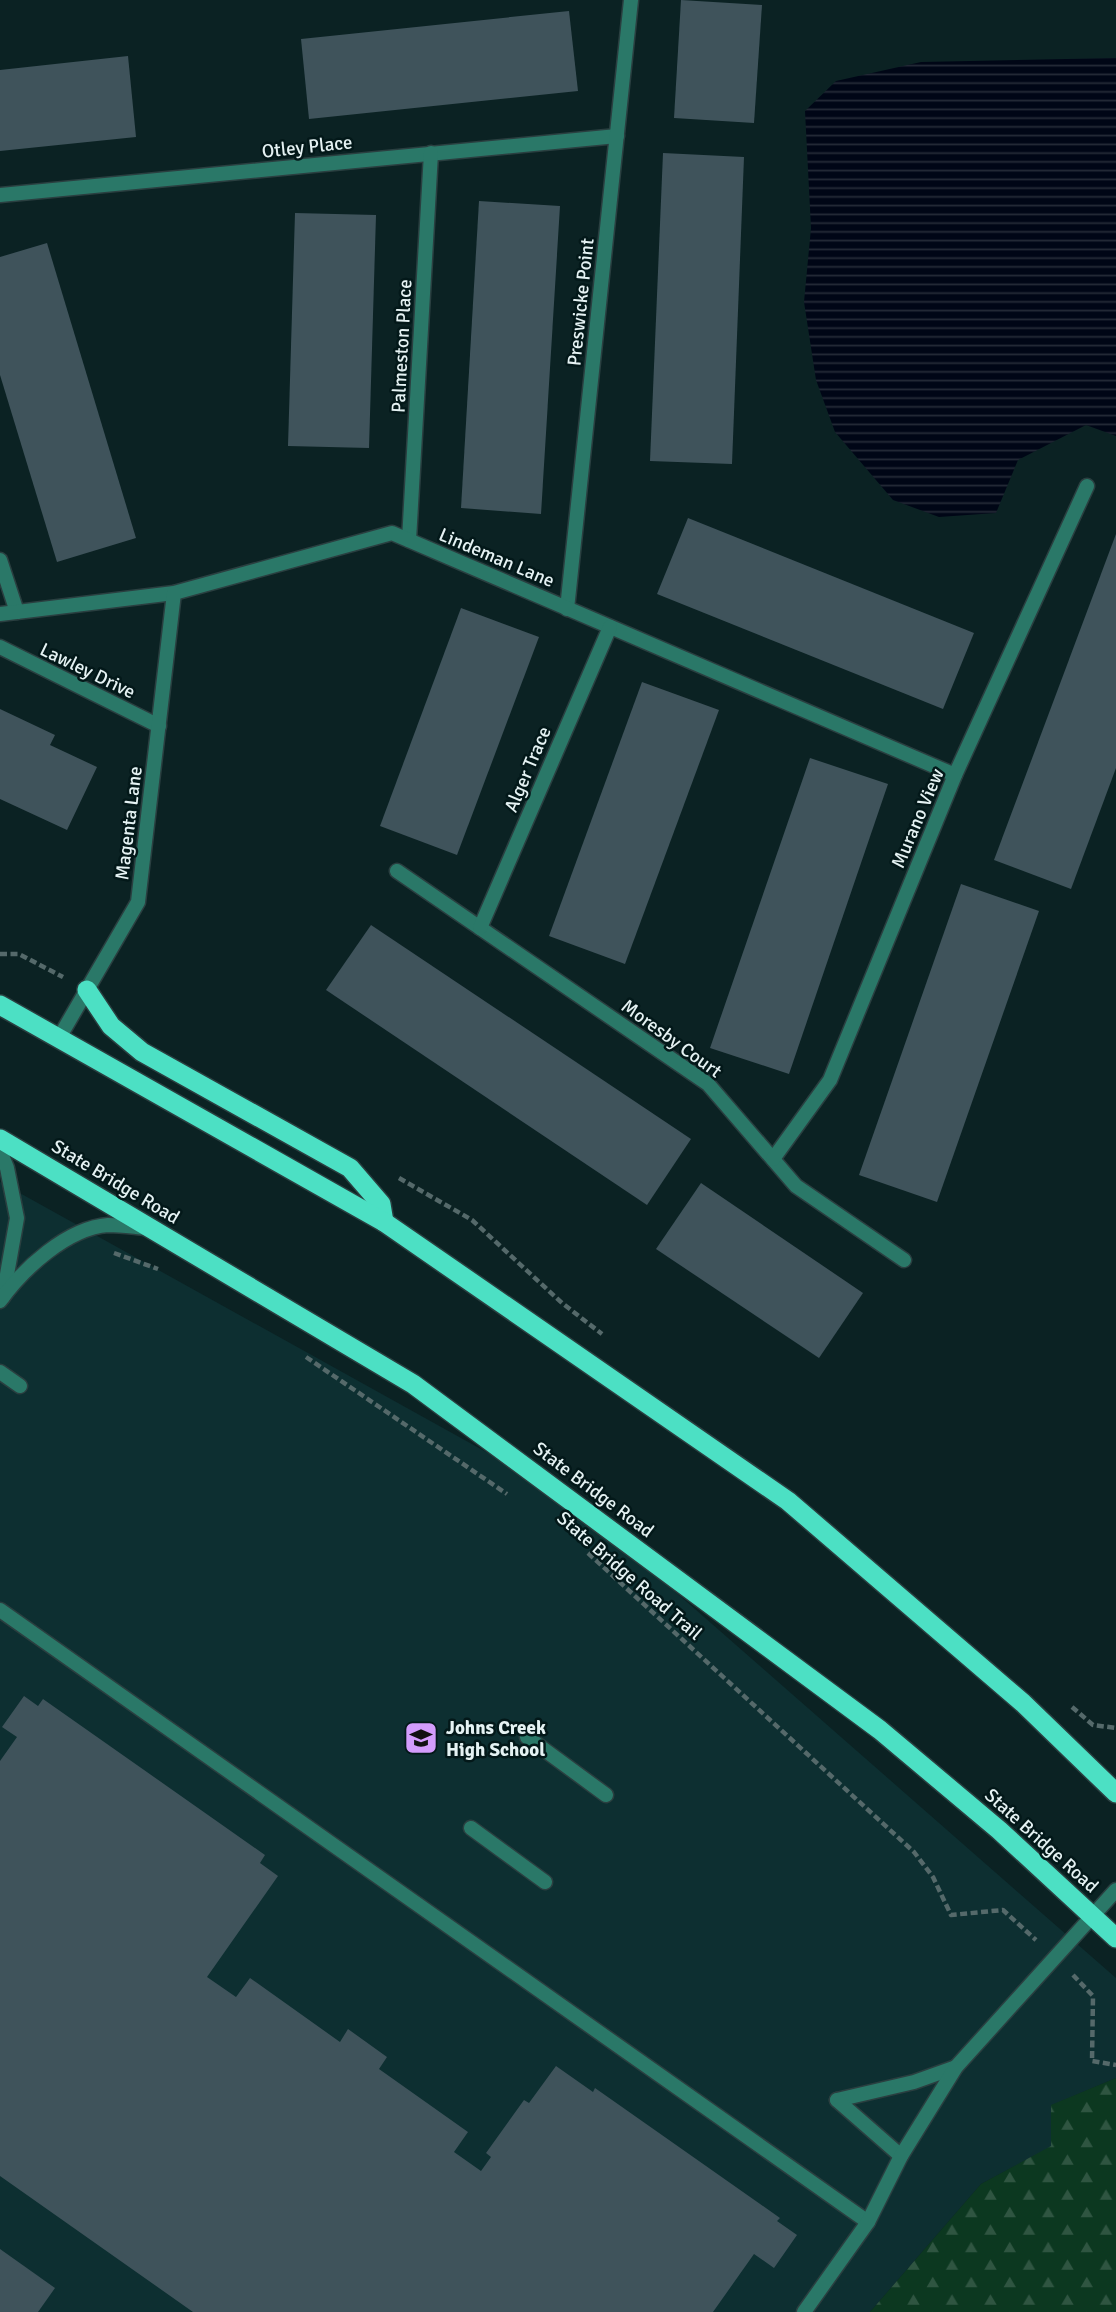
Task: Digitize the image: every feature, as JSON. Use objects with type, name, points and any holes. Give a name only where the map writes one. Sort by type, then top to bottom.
[{"type":"highway","points":[[87,990],[111,1026],[142,1052],[350,1168],[381,1204],[384,1222]]},
{"type":"highway","points":[[0,1005],[384,1222],[788,1501],[1023,1703],[1116,1793]]},
{"type":"highway","name":"State Bridge Road","points":[[0,1139],[424,1392],[880,1730],[999,1830],[1116,1938]]},
{"type":"street","name":"Preswicke Point","points":[[567,609],[631,0]]},
{"type":"street","name":"Otley Place","points":[[0,195],[617,136]]},
{"type":"street","name":"Palmeston Place","points":[[409,540],[431,153]]},
{"type":"street","name":"Murano View","points":[[773,1159],[830,1080],[955,775],[1087,486]]},
{"type":"street","name":"Lindeman Lane","points":[[0,614],[174,593],[392,533],[955,775]]},
{"type":"street","points":[[0,560],[17,612]]},
{"type":"street","name":"Magenta Lane","points":[[59,1038],[138,902],[174,593]]},
{"type":"street","name":"Alger Trace","points":[[480,928],[610,627]]},
{"type":"street","name":"Lawley Drive","points":[[0,647],[159,726]]},
{"type":"street","name":"Moresby Court","points":[[397,871],[708,1084],[796,1186],[904,1261]]},
{"type":"street","points":[[0,1152],[7,1168],[17,1218],[1,1300]]},
{"type":"street","points":[[1,1300],[29,1268],[51,1249],[74,1237],[107,1225],[151,1228]]},
{"type":"street","points":[[0,1372],[20,1386]]},
{"type":"street","points":[[0,1610],[868,2222]]},
{"type":"street","points":[[527,1737],[606,1794]]},
{"type":"street","points":[[471,1828],[545,1882]]},
{"type":"street","points":[[804,2312],[868,2222],[901,2156],[956,2067],[1116,1890]]},
{"type":"street","points":[[901,2156],[837,2100],[914,2082],[956,2067]]},
{"type":"path","points":[[74,1237],[166,1271]]},
{"type":"path","points":[[305,1357],[510,1495]]},
{"type":"path","name":"State Bridge Road Trail","points":[[586,1551],[914,1852],[933,1877],[951,1915],[1003,1910],[1056,1958],[1093,1996],[1092,2061],[1116,2065]]},
{"type":"shaded area","points":[[1116,58],[1116,436],[1086,425],[1018,460],[996,513],[939,517],[893,500],[835,432],[816,380],[804,302],[811,228],[805,111],[836,81],[921,62]]},
{"type":"shaded area","name":"Johns Creek High School","points":[[0,1182],[567,1497],[1116,1978],[1116,2078],[1052,2105],[1052,2146],[981,2184],[870,2312],[0,2312]]},
{"type":"green space","points":[[1116,2078],[1116,2312],[870,2312],[981,2184],[1051,2146],[1051,2105]]},
{"type":"building","points":[[681,0],[762,5],[754,123],[674,118]]},
{"type":"building","points":[[569,11],[578,91],[309,119],[301,39]]},
{"type":"building","points":[[128,56],[136,137],[0,151],[0,70]]},
{"type":"building","points":[[663,153],[744,157],[732,464],[650,461]]},
{"type":"building","points":[[479,201],[560,206],[541,514],[461,508]]},
{"type":"building","points":[[295,213],[376,215],[369,448],[288,446]]},
{"type":"building","points":[[47,243],[136,538],[57,562],[0,375],[0,257]]},
{"type":"building","points":[[688,518],[974,633],[943,709],[657,594]]},
{"type":"building","points":[[1116,534],[1116,768],[1071,889],[994,860]]},
{"type":"building","points":[[461,608],[539,637],[457,855],[380,826]]},
{"type":"building","points":[[642,682],[719,710],[625,964],[549,936]]},
{"type":"building","points":[[0,709],[55,735],[50,745],[97,767],[67,830],[0,799]]},
{"type":"building","points":[[810,758],[888,784],[789,1074],[710,1048]]},
{"type":"building","points":[[961,884],[1039,911],[937,1202],[859,1175]]},
{"type":"building","points":[[371,925],[691,1139],[647,1205],[326,990]]},
{"type":"building","points":[[701,1183],[863,1293],[819,1358],[656,1249]]},
{"type":"building","points":[[24,1696],[38,1706],[43,1699],[265,1855],[260,1863],[278,1876],[207,1977],[236,1997],[250,1978],[340,2042],[348,2029],[387,2057],[379,2069],[468,2132],[454,2152],[481,2171],[491,2157],[486,2153],[524,2100],[529,2103],[556,2066],[593,2092],[595,2088],[780,2218],[777,2221],[797,2235],[774,2268],[754,2254],[713,2312],[193,2312],[0,2176],[0,1761],[17,1737],[2,1727]]},
{"type":"building","points":[[0,2249],[55,2288],[38,2312],[0,2312]]},
{"type":"place","name":"Johns Creek High School","points":[[421,1738]]}]
